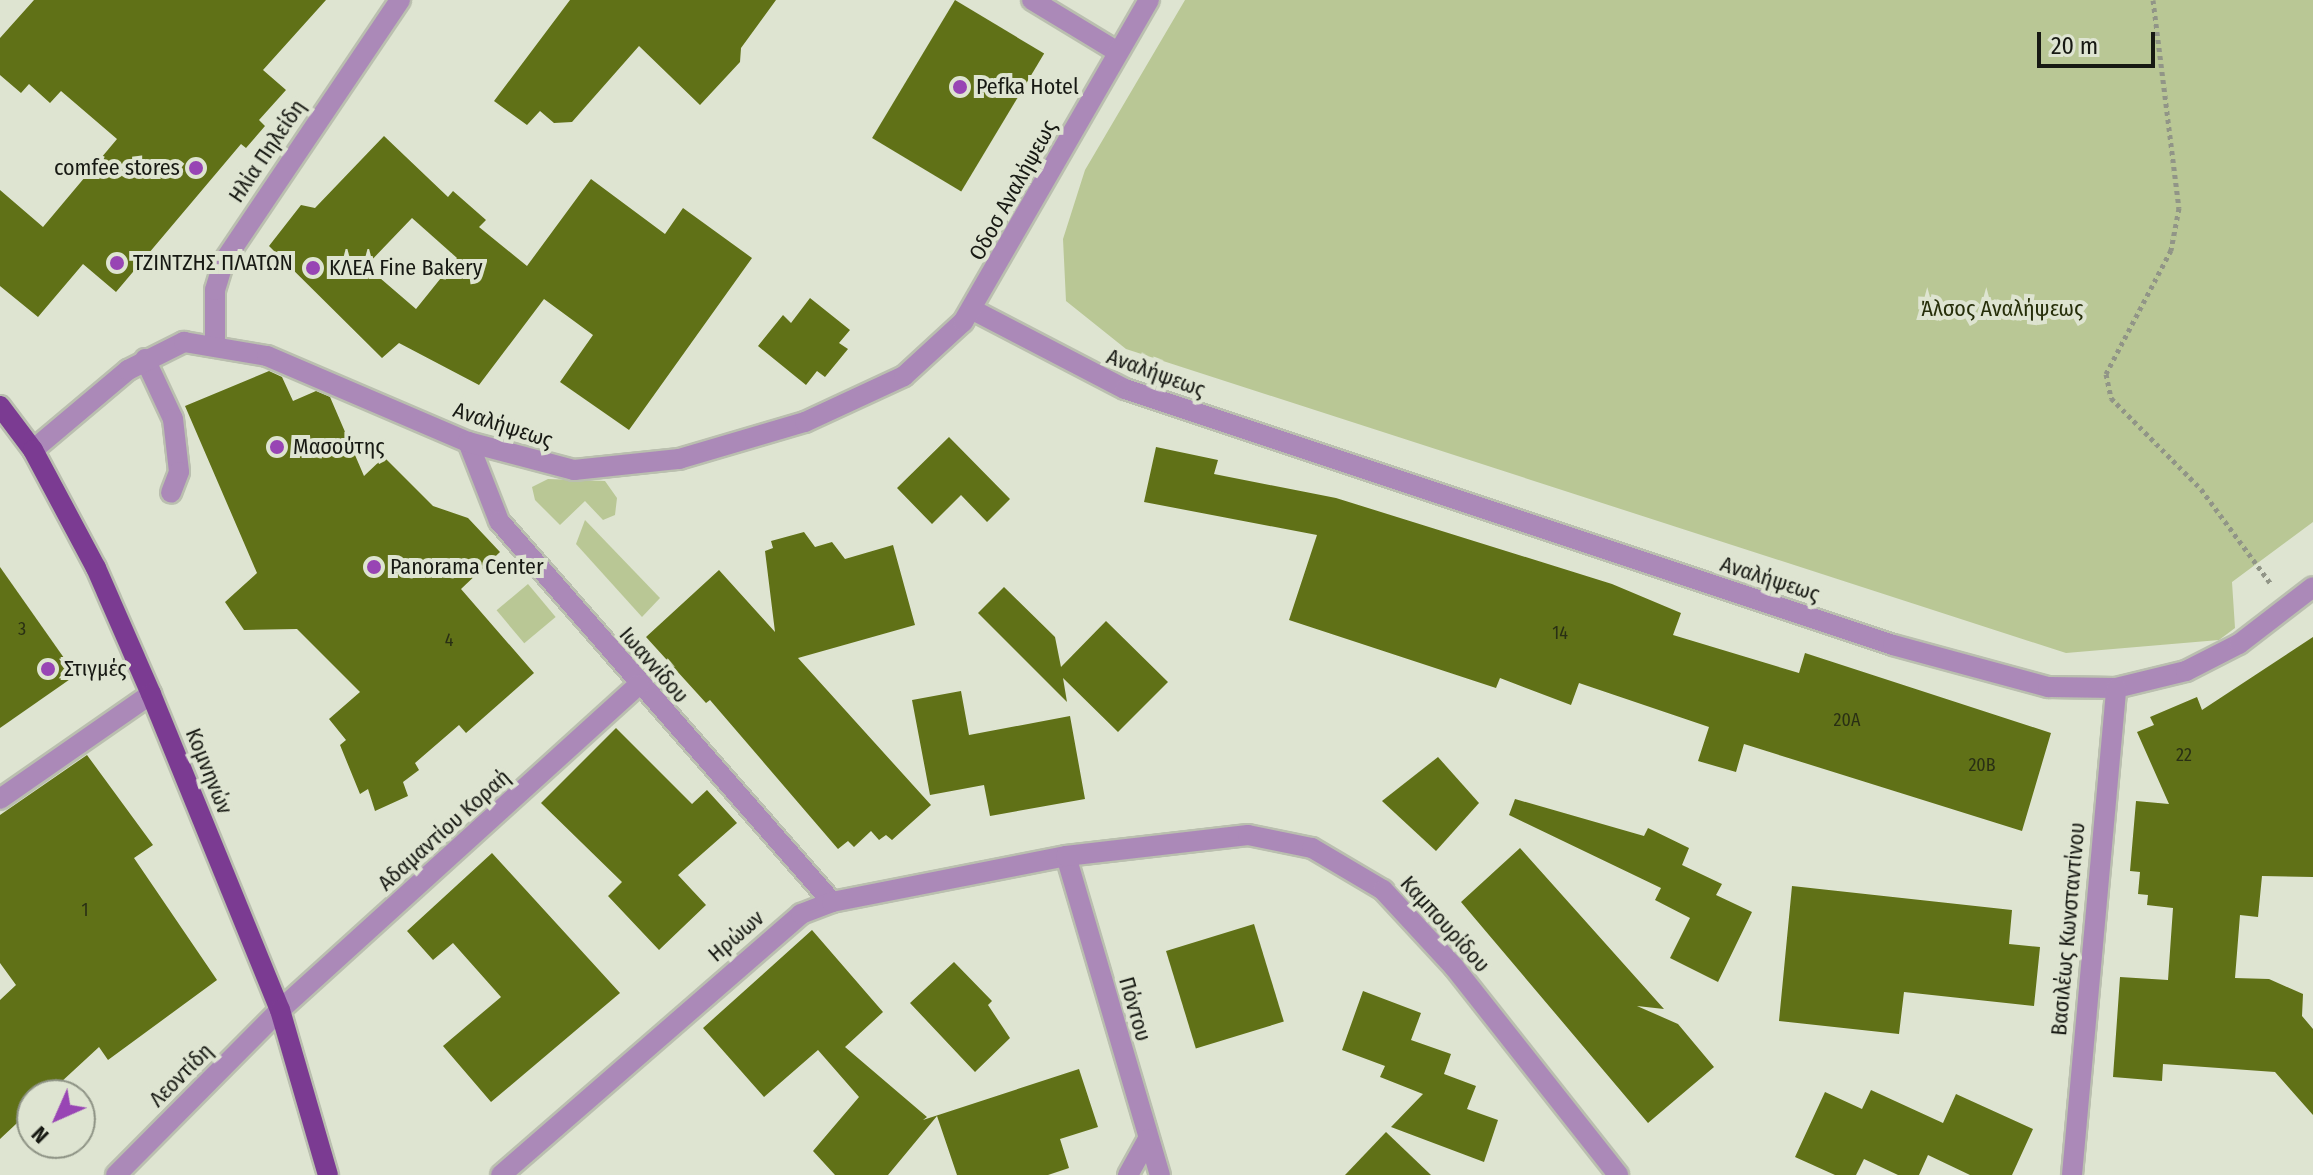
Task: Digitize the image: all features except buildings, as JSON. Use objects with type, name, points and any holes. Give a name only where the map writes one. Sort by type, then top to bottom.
[{"type":"main road","name":"Κομνηνών","points":[[0,406],[33,450],[96,568],[151,694],[280,1010],[328,1175]]},
{"type":"street","name":"Ηλία Πηλείδη","points":[[215,343],[215,290],[224,261],[400,0]]},
{"type":"street","points":[[1032,0],[1118,52],[1149,0]]},
{"type":"street","name":"Οδοσ Αναλήψεως","points":[[973,310],[1118,52]]},
{"type":"street","name":"Αναλήψεως","points":[[33,450],[145,359],[174,344],[215,343],[286,362],[468,442],[574,470],[690,457],[779,432],[904,376],[935,353],[973,310],[1112,384],[1402,483],[1985,674],[2048,687],[2116,688],[2213,660],[2313,587]]},
{"type":"street","points":[[145,359],[173,419],[179,472],[171,493]]},
{"type":"street","name":"Ιωαννίδου","points":[[468,442],[499,521],[639,685],[832,902]]},
{"type":"street","name":"Αδαμαντίου Κοραή","points":[[280,1010],[639,685]]},
{"type":"street","name":"Βασιλέως Κωνσταντίνου","points":[[2072,1175],[2116,688]]},
{"type":"street","points":[[0,799],[151,694]]},
{"type":"street","name":"Καμπουρίδου","points":[[1066,856],[1262,835],[1299,843],[1356,870],[1431,940],[1618,1175]]},
{"type":"street","name":"Ηρώων","points":[[501,1175],[778,931],[832,902],[1066,856]]},
{"type":"street","name":"Πόντου","points":[[1066,856],[1160,1175]]},
{"type":"street","name":"Λεοντίδη","points":[[116,1175],[280,1010]]},
{"type":"street","points":[[1128,1175],[1148,1139]]},
{"type":"path","points":[[2153,0],[2179,208],[2171,250],[2106,374],[2111,398],[2201,489],[2288,607]]},
{"type":"green space","name":"Άλσος Αναλήψεως","points":[[1185,0],[2313,0],[2313,522],[2232,582],[2235,628],[2219,640],[2066,653],[1126,349],[1066,301],[1063,239],[1085,170]]},
{"type":"green space","points":[[548,479],[605,481],[617,498],[615,515],[603,520],[585,501],[560,525],[535,500],[532,487]]},
{"type":"green space","points":[[585,520],[660,598],[642,617],[576,544]]},
{"type":"green space","points":[[528,584],[556,617],[524,643],[497,610]]},
{"type":"place","name":"Pefka Hotel","points":[[960,87]]},
{"type":"place","name":"comfee stores","points":[[196,168]]},
{"type":"place","name":"ΤΖΙΝΤΖΗΣ ΠΛΑΤΩΝ","points":[[117,263]]},
{"type":"place","name":"ΚΛΕΑ Fine Bakery","points":[[313,268]]},
{"type":"place","name":"Μασούτης","points":[[277,447]]},
{"type":"place","name":"Panorama Center","points":[[374,567]]},
{"type":"place","name":"Στιγμές","points":[[48,669]]}]
